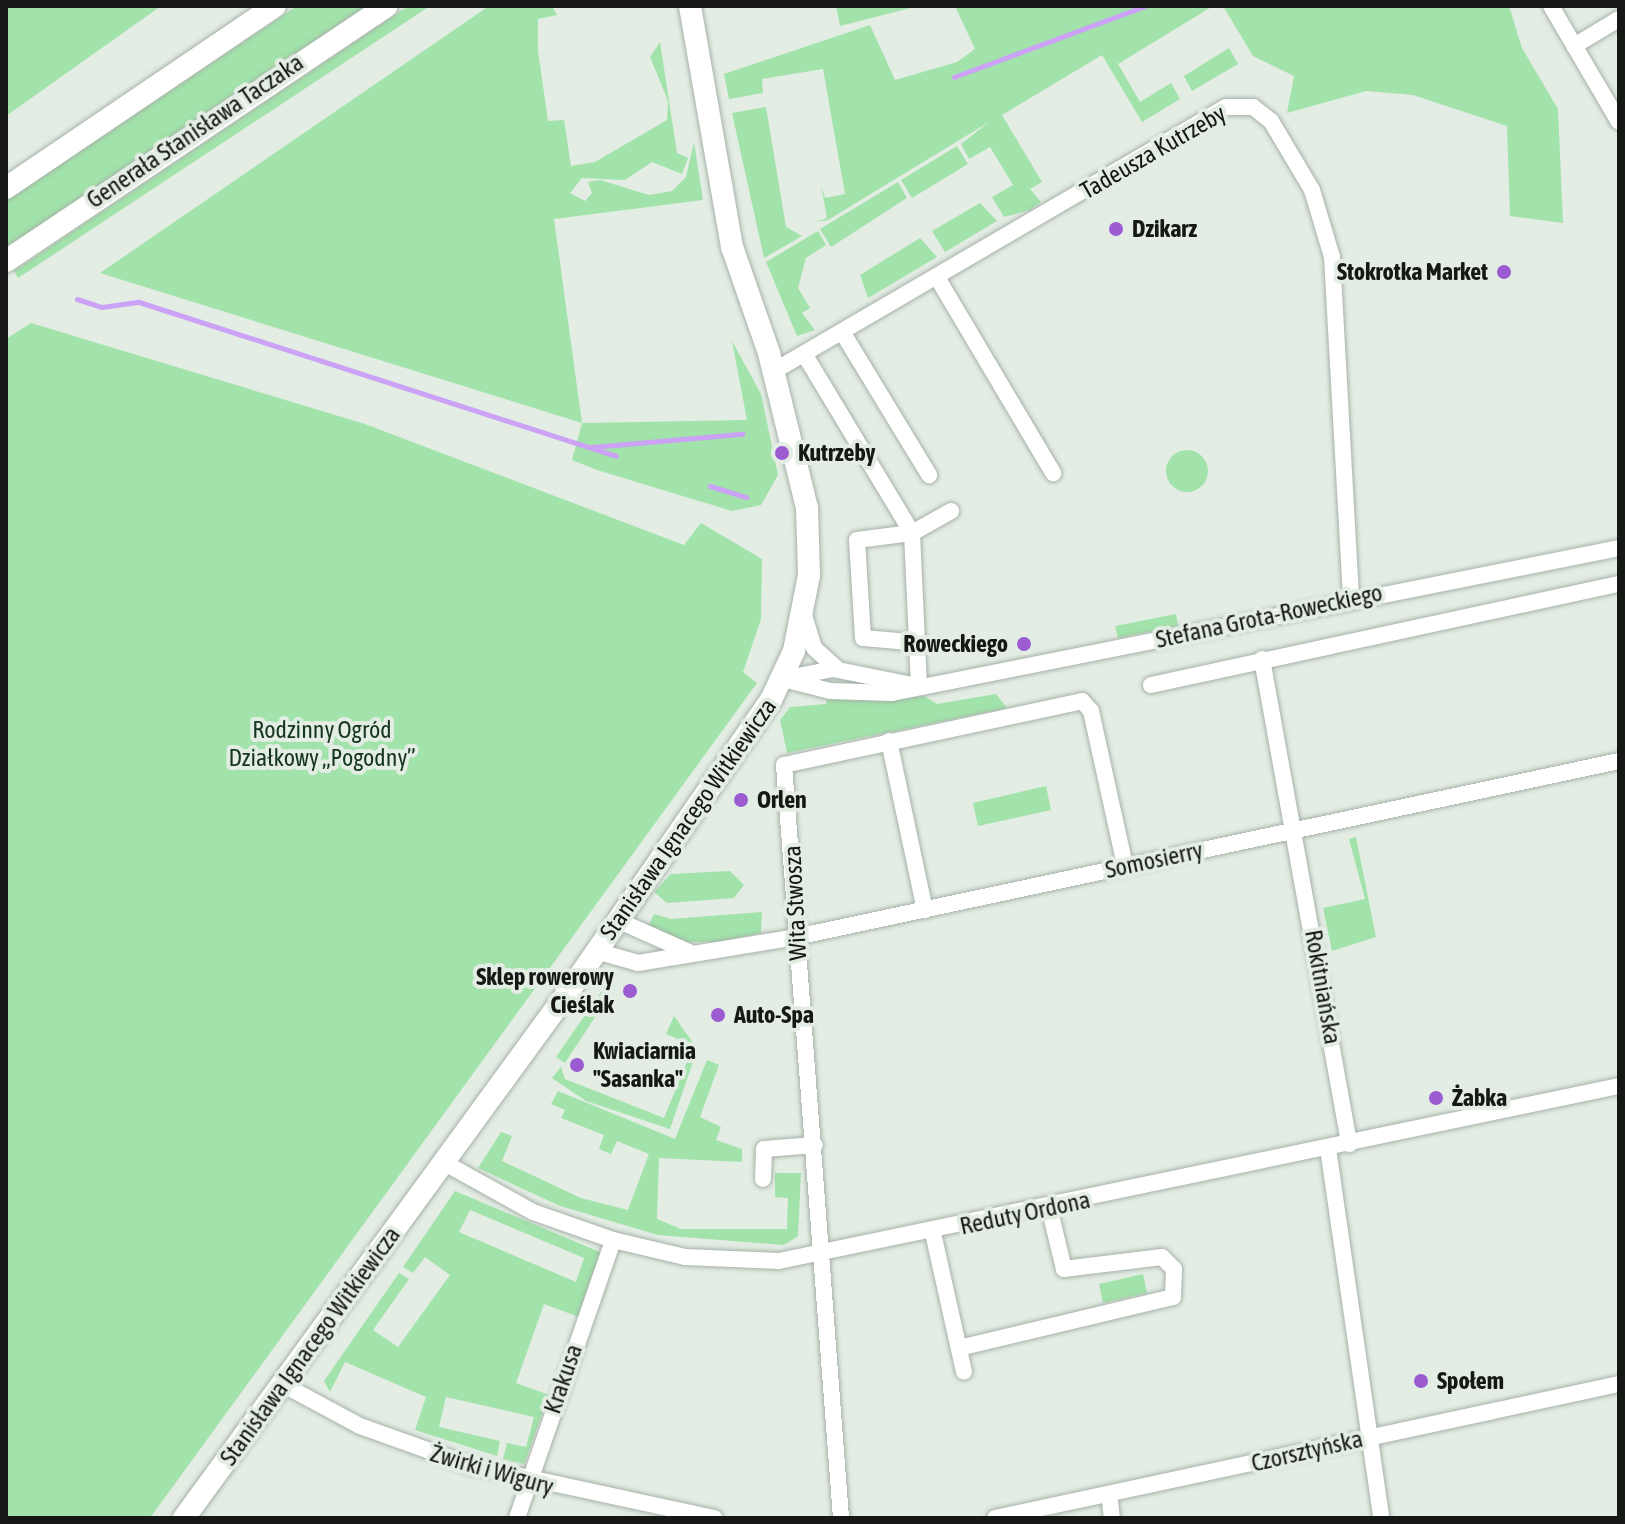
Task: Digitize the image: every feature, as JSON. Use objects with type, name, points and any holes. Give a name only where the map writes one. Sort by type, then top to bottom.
[{"type":"street","points":[[6,188],[275,6]]},
{"type":"street","name":"Generała Stanisława Taczaka","points":[[6,261],[387,6]]},
{"type":"street","name":"Stanisława Ignacego Witkiewicza","points":[[184,1518],[596,951],[783,679],[804,610],[808,520],[774,371],[727,224],[690,6]]},
{"type":"street","points":[[1551,6],[1619,122]]},
{"type":"street","points":[[1574,46],[1619,19]]},
{"type":"street","name":"Tadeusza Kutrzeby","points":[[774,371],[844,335],[1226,107],[1243,103],[1261,112],[1315,197],[1335,272],[1351,599]]},
{"type":"street","points":[[938,279],[1053,473]]},
{"type":"street","points":[[844,335],[929,475]]},
{"type":"street","points":[[806,357],[912,533],[921,643],[919,686]]},
{"type":"street","points":[[921,643],[863,638],[857,540],[912,533],[951,511]]},
{"type":"street","name":"Stefana Grota-Roweckiego","points":[[783,679],[862,694],[919,686],[1619,548]]},
{"type":"street","name":"Stefana Grota-Roweckiego","points":[[1151,685],[1619,584]]},
{"type":"street","points":[[804,610],[814,648],[837,669]]},
{"type":"street","name":"Stefana Grota-Roweckiego","points":[[1262,659],[1297,830]]},
{"type":"street","name":"Stefana Grota-Roweckiego","points":[[783,679],[837,669],[919,686]]},
{"type":"street","name":"Wita Stwosza","points":[[841,1518],[784,765],[1082,701],[1091,711],[1125,866]]},
{"type":"street","points":[[889,741],[925,910]]},
{"type":"street","name":"Somosierry","points":[[596,951],[630,964],[796,937],[1619,761]]},
{"type":"street","name":"Rokitniańska","points":[[1297,830],[1349,1144]]},
{"type":"street","points":[[617,920],[689,952]]},
{"type":"street","name":"Reduty Ordona","points":[[443,1162],[533,1212],[613,1240],[731,1261],[822,1256],[1619,1086]]},
{"type":"street","points":[[763,1179],[760,1150],[815,1145]]},
{"type":"street","points":[[1328,1148],[1381,1518]]},
{"type":"street","points":[[959,1348],[1173,1297],[1174,1269],[1162,1257],[1064,1269],[1049,1207]]},
{"type":"street","points":[[933,1233],[964,1372]]},
{"type":"street","name":"Krakusa","points":[[517,1518],[613,1240]]},
{"type":"street","name":"Żwirki i Wigury","points":[[282,1384],[384,1436],[529,1482],[714,1518]]},
{"type":"street","name":"Czorsztyńska","points":[[995,1518],[1619,1384]]},
{"type":"street","points":[[1109,1494],[1112,1518]]},
{"type":"green space","points":[[6,6],[161,6],[6,116]]},
{"type":"green space","points":[[297,6],[371,6],[6,251],[6,201]]},
{"type":"green space","points":[[408,6],[430,6],[18,278],[14,271]]},
{"type":"green space","points":[[489,6],[552,6],[557,15],[538,19],[538,51],[548,121],[564,120],[571,166],[595,162],[667,120],[668,101],[650,57],[660,42],[677,153],[688,158],[682,174],[652,162],[625,180],[582,178],[570,193],[585,201],[592,193],[588,182],[600,180],[649,195],[672,191],[686,177],[694,142],[703,200],[554,219],[582,423],[100,273]]},
{"type":"green space","points":[[836,6],[918,6],[840,26]]},
{"type":"green space","points":[[955,6],[1213,6],[1118,64],[1140,102],[1171,83],[1180,99],[1142,122],[1102,55],[1002,115],[1042,182],[1030,189],[1041,202],[1030,210],[1004,217],[992,197],[1013,185],[990,147],[969,159],[961,144],[989,122],[828,220],[814,222],[827,218],[821,185],[825,198],[845,194],[823,69],[762,79],[763,93],[729,99],[724,74],[870,25],[895,80],[957,62],[975,49]]},
{"type":"green space","points":[[1223,6],[1509,6],[1522,48],[1558,109],[1563,223],[1510,216],[1507,126],[1413,95],[1366,91],[1287,113],[1294,76],[1253,56]]},
{"type":"green space","points":[[1229,48],[1238,64],[1192,91],[1184,76]]},
{"type":"green space","points":[[766,107],[786,227],[802,236],[764,258],[732,113]]},
{"type":"green space","points":[[957,146],[968,164],[912,198],[901,180]]},
{"type":"green space","points":[[898,182],[907,198],[831,247],[820,229]]},
{"type":"green space","points":[[980,203],[997,221],[945,252],[932,231]]},
{"type":"green space","points":[[818,231],[826,245],[806,258],[798,288],[810,308],[802,313],[815,330],[797,336],[766,262]]},
{"type":"green space","points":[[920,238],[937,257],[868,298],[860,275]]},
{"type":"green space","name":"Rodzinny Ogród Działkowy „Pogodny”","points":[[31,323],[365,424],[684,545],[701,523],[762,559],[761,619],[743,672],[757,683],[150,1518],[6,1518],[6,339]]},
{"type":"green space","points":[[732,341],[761,394],[778,475],[761,505],[732,511],[572,460],[582,423],[747,420]]},
{"type":"green space","points":[[1187,450],[1202,456],[1208,471],[1202,486],[1187,492],[1172,486],[1166,471],[1172,456]]},
{"type":"green space","points":[[1176,614],[1178,626],[1118,638],[1115,626]]},
{"type":"green space","points":[[996,694],[1007,708],[787,753],[780,720],[790,707],[826,704],[827,696],[880,701],[924,696],[937,704]]},
{"type":"green space","points":[[1046,786],[1051,810],[978,826],[973,803]]},
{"type":"green space","points":[[1356,837],[1376,937],[1332,951],[1323,908],[1365,899],[1349,839]]},
{"type":"green space","points":[[730,871],[744,885],[734,898],[667,903],[654,892],[671,874]]},
{"type":"green space","points":[[762,912],[761,933],[718,942],[684,942],[648,926],[654,914],[671,919]]},
{"type":"green space","points":[[616,985],[565,1063],[556,1057],[601,992]]},
{"type":"green space","points":[[674,1016],[693,1043],[695,1056],[670,1129],[586,1101],[552,1078],[561,1067],[565,1079],[664,1118],[689,1057],[689,1044],[666,1034]]},
{"type":"green space","points":[[707,1060],[719,1065],[700,1117],[721,1127],[716,1140],[742,1149],[742,1162],[659,1158],[657,1219],[681,1229],[787,1229],[788,1198],[775,1197],[775,1173],[801,1173],[798,1236],[784,1245],[658,1235],[560,1206],[478,1168],[501,1132],[512,1136],[502,1161],[581,1198],[628,1210],[649,1154],[617,1141],[611,1154],[599,1149],[604,1135],[561,1118],[565,1110],[551,1104],[558,1091],[675,1139]]},
{"type":"green space","points":[[455,1191],[602,1253],[579,1317],[544,1304],[516,1383],[549,1395],[524,1464],[503,1459],[507,1443],[526,1447],[534,1417],[446,1397],[439,1427],[500,1441],[497,1456],[415,1430],[426,1397],[345,1362],[330,1392],[324,1381],[399,1273],[409,1279],[373,1330],[398,1347],[450,1275],[425,1257],[413,1273],[403,1267]],"holes":[[[470,1210],[584,1258],[576,1282],[459,1232]]]},
{"type":"green space","points":[[1143,1274],[1147,1293],[1103,1303],[1099,1284]]},
{"type":"waterway","points":[[954,77],[1145,6]]},
{"type":"waterway","points":[[77,299],[102,307],[139,302],[616,456]]},
{"type":"waterway","points":[[592,447],[742,434]]},
{"type":"waterway","points":[[710,486],[746,497]]},
{"type":"place","name":"Dzikarz","points":[[1116,229]]},
{"type":"place","name":"Stokrotka Market","points":[[1504,272]]},
{"type":"place","name":"Kutrzeby","points":[[782,453]]},
{"type":"place","name":"Roweckiego","points":[[1024,644]]},
{"type":"place","name":"Orlen","points":[[741,800]]},
{"type":"place","name":"Sklep rowerowy Cieślak","points":[[630,991]]},
{"type":"place","name":"Auto-Spa","points":[[718,1015]]},
{"type":"place","name":"Kwiaciarnia \"Sasanka\"","points":[[577,1065]]},
{"type":"place","name":"Żabka","points":[[1436,1098]]},
{"type":"place","name":"Społem","points":[[1421,1381]]}]
